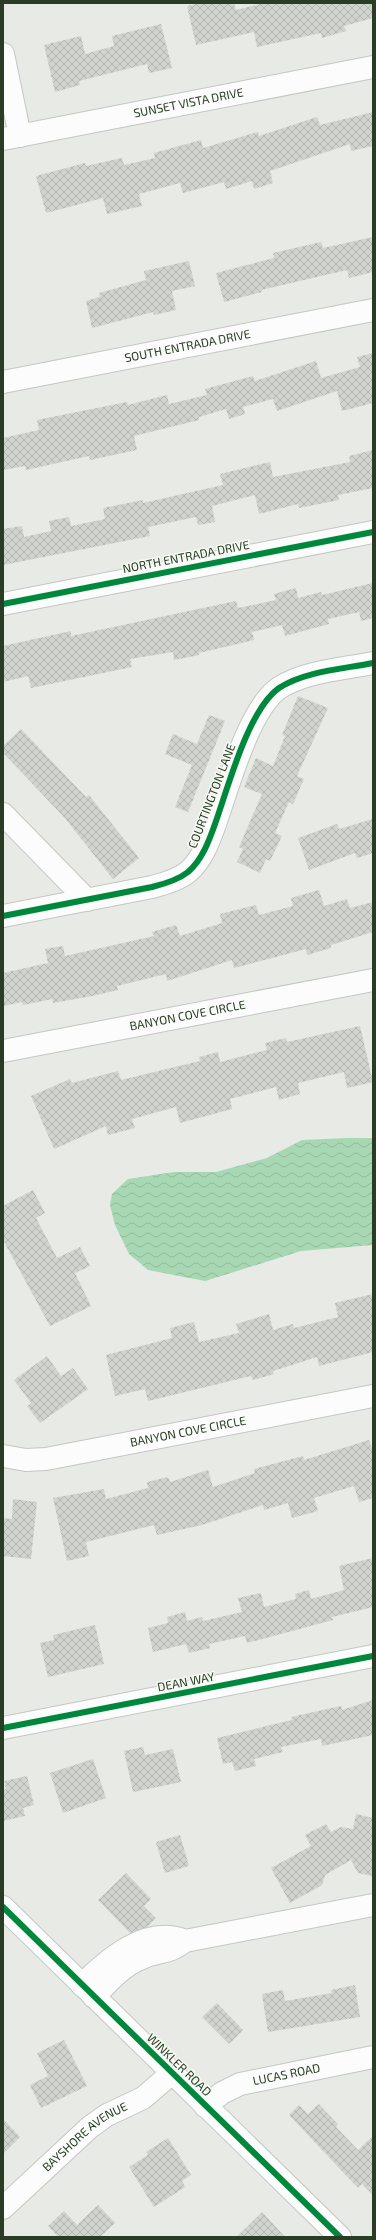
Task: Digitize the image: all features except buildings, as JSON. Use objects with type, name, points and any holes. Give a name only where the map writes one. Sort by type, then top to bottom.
[{"type":"street","points":[[3,54],[11,137]]},
{"type":"street","name":"SUNSET VISTA DRIVE","points":[[11,137],[373,67]]},
{"type":"street","name":"SOUTH ENTRADA DRIVE","points":[[3,382],[373,310]]},
{"type":"street","name":"NORTH ENTRADA DRIVE","points":[[3,604],[373,532]]},
{"type":"street","name":"COURTINGTON LANE","points":[[3,916],[152,887],[172,882],[188,872],[201,856],[246,738],[254,719],[265,702],[279,688],[297,679],[373,663]]},
{"type":"street","points":[[3,814],[87,900]]},
{"type":"street","name":"BANYON COVE CIRCLE","points":[[3,1051],[373,980]]},
{"type":"street","name":"BANYON COVE CIRCLE","points":[[3,1456],[26,1460],[46,1460],[373,1396]]},
{"type":"street","name":"DEAN WAY","points":[[3,1728],[373,1656]]},
{"type":"street","points":[[88,1991],[124,1967],[143,1957],[174,1950],[185,1941],[373,1905]]},
{"type":"street","name":"WINKLER ROAD","points":[[3,1907],[340,2237]]},
{"type":"street","name":"LUCAS ROAD","points":[[205,2106],[222,2093],[240,2084],[373,2057]]},
{"type":"street","name":"BAYSHORE AVENUE","points":[[3,2208],[90,2127],[106,2115],[143,2098],[172,2073]]},
{"type":"water","points":[[373,1138],[373,1245],[301,1251],[205,1281],[148,1270],[129,1254],[115,1225],[110,1205],[112,1194],[128,1179],[174,1172],[216,1172],[267,1158],[302,1140]]},
{"type":"cycle path","points":[[3,604],[373,532]]},
{"type":"cycle path","points":[[3,916],[152,887],[184,875],[193,867],[204,850],[213,830],[240,751],[258,713],[268,699],[279,688],[300,678],[324,671],[373,663]]},
{"type":"cycle path","points":[[3,1728],[373,1656]]},
{"type":"cycle path","points":[[3,1907],[340,2237]]}]
